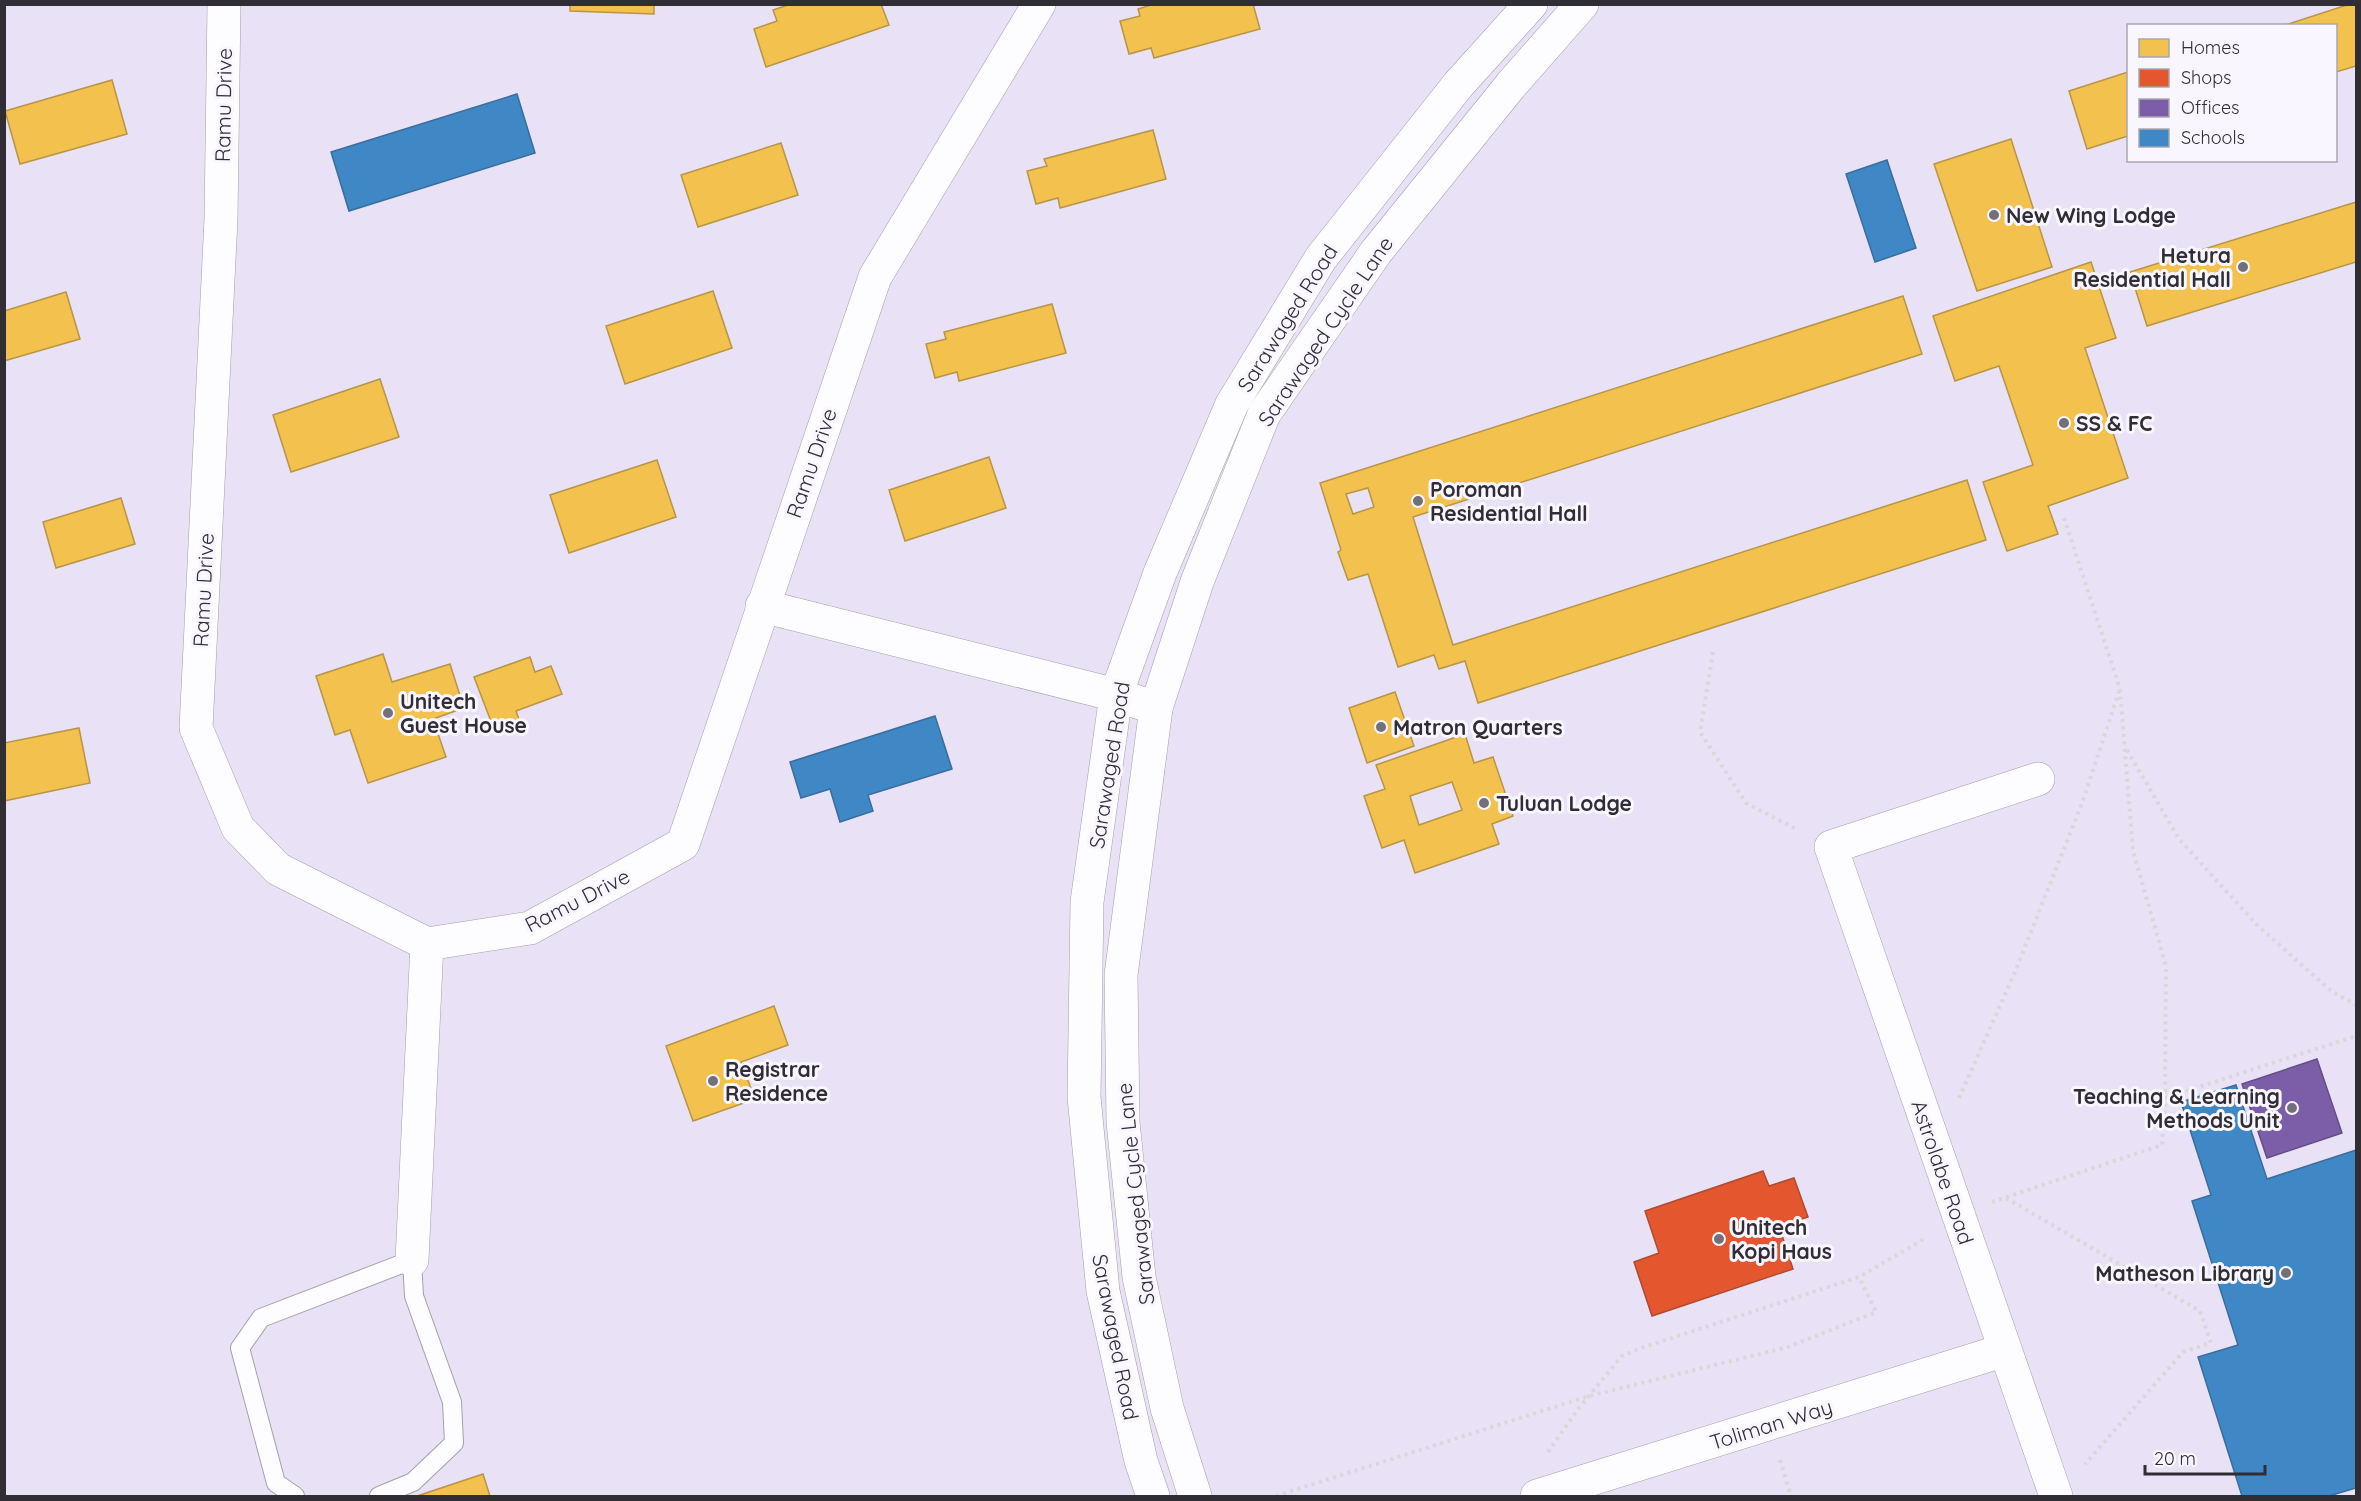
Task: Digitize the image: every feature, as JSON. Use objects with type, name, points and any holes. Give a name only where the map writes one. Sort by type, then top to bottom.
[{"type":"street","name":"Ramu Drive","points":[[224,4],[220,230],[196,728],[238,828],[278,869],[427,944],[530,928],[683,844],[875,277],[1039,4]]},
{"type":"street","name":"Sarawaged Road","points":[[1153,1497],[1141,1461],[1103,1291],[1084,1097],[1087,902],[1116,695],[1160,573],[1238,394],[1321,258],[1458,85],[1531,4]]},
{"type":"street","name":"Sarawaged Cycle Lane","points":[[1195,1497],[1167,1408],[1139,1277],[1123,1122],[1121,975],[1156,708],[1197,582],[1264,414],[1376,252],[1511,85],[1582,4]]},
{"type":"street","points":[[762,606],[1116,695],[1156,708]]},
{"type":"street","points":[[1831,847],[2038,779]]},
{"type":"street","name":"Astrolabe Road","points":[[1831,847],[2056,1497]]},
{"type":"street","points":[[412,1260],[427,944]]},
{"type":"street","name":"Toliman Way","points":[[1537,1497],[2005,1350]]},
{"type":"lane","points":[[295,1497],[276,1484],[240,1348],[261,1318],[412,1260],[414,1296],[452,1402],[454,1443],[412,1482],[379,1497]]},
{"type":"path","points":[[1544,1457],[1622,1356],[1859,1277],[1939,1231],[1958,1214],[2162,1146],[2165,1098],[2166,966],[2133,851],[2120,689],[2063,515]]},
{"type":"path","points":[[1713,652],[1700,732],[1746,802],[1831,847]]},
{"type":"path","points":[[1936,1151],[2014,972],[2077,817],[2120,689]]},
{"type":"path","points":[[2125,747],[2179,839],[2257,925],[2331,991],[2356,1005]]},
{"type":"path","points":[[2165,1098],[2356,1035]]},
{"type":"path","points":[[2006,1198],[2200,1311],[2211,1343],[2183,1352],[2081,1468]]},
{"type":"path","points":[[1276,1497],[1589,1396],[1788,1347],[1876,1312],[1859,1277]]},
{"type":"shaded area","points":[[5,5],[2356,5],[2356,1496],[5,1496]]},
{"type":"building: Homes","points":[[570,4],[654,4],[654,14],[570,11]]},
{"type":"building: Homes","points":[[791,4],[881,4],[889,25],[766,67],[754,29],[777,21],[773,10]]},
{"type":"building: Homes","points":[[1154,4],[1253,4],[1260,29],[1154,58],[1151,48],[1129,54],[1120,21],[1140,16],[1138,9]]},
{"type":"building: Homes","points":[[2356,4],[2356,66],[2337,72],[2337,24],[2288,24]]},
{"type":"building: Homes","points":[[2127,72],[2127,136],[2087,149],[2069,91]]},
{"type":"building: Homes","points":[[112,80],[127,134],[20,164],[5,111]]},
{"type":"building: Homes","points":[[1153,130],[1166,179],[1060,208],[1058,198],[1036,204],[1027,171],[1047,166],[1044,159]]},
{"type":"building: Homes","name":"New Wing Lodge","points":[[2011,139],[2052,267],[1977,291],[1934,164]]},
{"type":"building: Homes","points":[[781,143],[798,195],[698,227],[681,175]]},
{"type":"building: Homes","name":"Hetura Residential Hall","points":[[2356,202],[2356,262],[2147,326],[2130,272]]},
{"type":"building: Homes","name":"SS & FC","points":[[2091,262],[2116,338],[2085,348],[2128,478],[2048,506],[2058,534],[2007,551],[1983,482],[2033,465],[1999,366],[1955,381],[1933,316]]},
{"type":"building: Homes","points":[[713,291],[732,348],[625,384],[606,326]]},
{"type":"building: Homes","points":[[66,292],[80,339],[4,361],[4,311]]},
{"type":"building: Homes","name":"Poroman Residential Hall","points":[[1903,296],[1922,354],[1413,517],[1453,645],[1967,480],[1986,540],[1478,703],[1465,661],[1439,669],[1434,655],[1398,667],[1368,574],[1348,580],[1338,552],[1341,550],[1320,483]],"holes":[[[1368,488],[1374,507],[1353,514],[1346,494]]]},
{"type":"building: Homes","points":[[1052,304],[1066,353],[959,381],[957,372],[935,378],[926,344],[946,339],[944,332]]},
{"type":"building: Homes","points":[[380,379],[399,437],[291,472],[273,415]]},
{"type":"building: Homes","points":[[989,457],[1006,508],[905,541],[889,490]]},
{"type":"building: Homes","points":[[657,460],[676,517],[569,553],[550,495]]},
{"type":"building: Homes","points":[[121,498],[135,544],[56,568],[43,522]]},
{"type":"building: Homes","name":"Unitech Guest House","points":[[383,654],[392,682],[450,664],[464,708],[433,719],[446,757],[368,783],[350,730],[335,735],[316,676]]},
{"type":"building: Homes","points":[[530,657],[535,672],[551,666],[562,694],[516,711],[520,722],[495,732],[474,677]]},
{"type":"building: Homes","name":"Matron Quarters","points":[[1395,692],[1414,746],[1367,763],[1349,708]]},
{"type":"building: Homes","points":[[79,728],[90,783],[4,801],[4,743]]},
{"type":"building: Homes","name":"Tuluan Lodge","points":[[1465,734],[1474,763],[1493,757],[1513,816],[1492,824],[1499,844],[1415,873],[1404,840],[1382,848],[1364,796],[1385,789],[1376,765]],"holes":[[[1452,782],[1462,810],[1419,825],[1410,796]]]},
{"type":"building: Homes","name":"Registrar Residence","points":[[774,1006],[788,1045],[741,1062],[755,1099],[693,1121],[666,1046]]},
{"type":"building: Homes","points":[[483,1474],[490,1496],[417,1496]]},
{"type":"building: Shops","name":"Unitech Kopi Haus","points":[[1763,1171],[1769,1186],[1794,1178],[1808,1217],[1779,1226],[1793,1269],[1652,1316],[1634,1262],[1659,1253],[1645,1211]]},
{"type":"building: Offices","name":"Teaching & Learning Methods Unit","points":[[2317,1059],[2342,1133],[2267,1158],[2242,1084]]},
{"type":"building: Schools","points":[[517,94],[535,153],[349,211],[331,152]]},
{"type":"building: Schools","points":[[1887,160],[1916,248],[1875,262],[1846,174]]},
{"type":"building: Schools","points":[[935,716],[952,769],[868,795],[873,811],[840,822],[830,789],[801,798],[790,762]]},
{"type":"building: Schools","name":"Matheson Library","points":[[2236,1085],[2267,1179],[2356,1150],[2356,1488],[2329,1496],[2242,1496],[2198,1357],[2238,1345],[2192,1201],[2211,1195],[2181,1102]]},
{"type":"place","name":"New Wing Lodge","points":[[1994,215]]},
{"type":"place","name":"Hetura Residential Hall","points":[[2243,267]]},
{"type":"place","name":"SS & FC","points":[[2064,423]]},
{"type":"place","name":"Poroman Residential Hall","points":[[1418,501]]},
{"type":"place","name":"Unitech Guest House","points":[[388,713]]},
{"type":"place","name":"Matron Quarters","points":[[1381,727]]},
{"type":"place","name":"Tuluan Lodge","points":[[1484,803]]},
{"type":"place","name":"Registrar Residence","points":[[713,1081]]},
{"type":"place","name":"Teaching & Learning Methods Unit","points":[[2292,1108]]},
{"type":"place","name":"Unitech Kopi Haus","points":[[1719,1239]]},
{"type":"place","name":"Matheson Library","points":[[2286,1273]]}]
